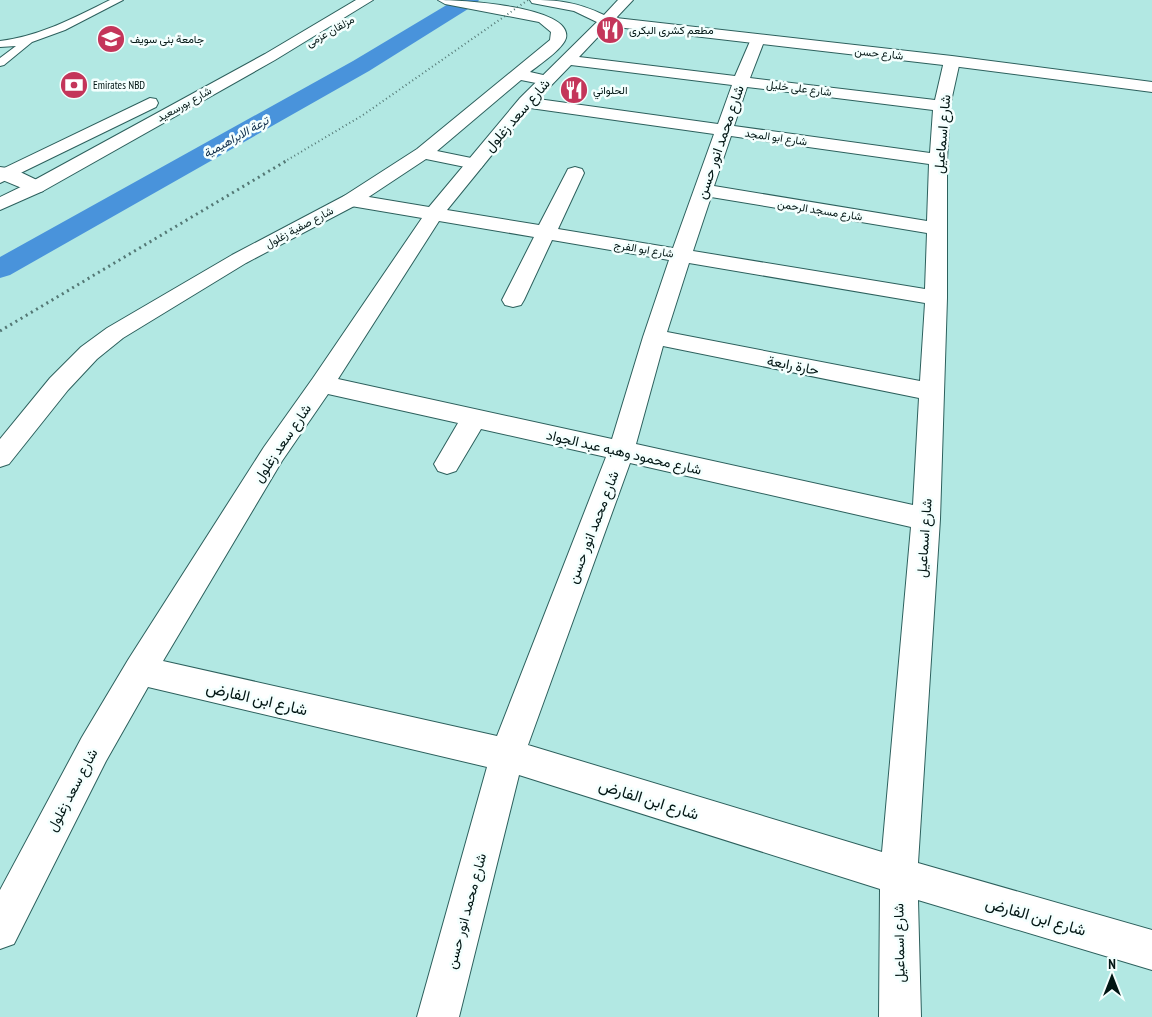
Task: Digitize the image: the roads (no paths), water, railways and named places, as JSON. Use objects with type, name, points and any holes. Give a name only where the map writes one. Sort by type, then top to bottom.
[{"type":"street","points":[[279,33],[338,0]]},
{"type":"street","name":"شارع صفية زغلول","points":[[0,456],[59,384],[89,353],[115,333],[239,259],[352,200],[423,153],[557,42],[560,36],[558,30],[544,19],[445,0]]},
{"type":"street","points":[[536,0],[578,8],[606,21]]},
{"type":"street","name":"شارع سعد زغلول","points":[[0,930],[49,833],[139,670],[273,454],[322,384],[434,214],[526,102],[626,0]]},
{"type":"street","name":"شارع بورسعيد","points":[[0,204],[36,187],[374,1]]},
{"type":"street","name":"شارع حسن","points":[[606,21],[1152,86]]},
{"type":"street","name":"شارع محمد انور حسن","points":[[438,1017],[507,755],[621,452],[654,337],[740,81],[758,39]]},
{"type":"street","name":"شارع على خليل","points":[[566,60],[942,106]]},
{"type":"street","name":"شارع اسماعيل","points":[[900,1017],[899,876],[926,519],[936,298],[938,160],[942,106],[952,61]]},
{"type":"street","points":[[518,75],[546,80]]},
{"type":"street","name":"شارع بورسعيد","points":[[2,174],[84,137],[168,93]]},
{"type":"street","name":"شارع ابو المجد","points":[[526,102],[938,160]]},
{"type":"street","points":[[423,153],[475,164]]},
{"type":"street","points":[[513,300],[575,173]]},
{"type":"street","points":[[2,174],[36,187]]},
{"type":"street","name":"شارع مسجد الرحمن","points":[[704,190],[937,229]]},
{"type":"street","name":"شارع ابو الفرج","points":[[352,200],[545,234],[936,298]]},
{"type":"street","name":"حارة رابعة","points":[[654,337],[932,392]]},
{"type":"street","name":"شارع محمود وهبه عبد الجواد","points":[[322,384],[926,519]]},
{"type":"street","points":[[447,464],[474,418]]},
{"type":"street","name":"شارع ابن الفارض","points":[[139,670],[507,755],[899,876],[1152,950]]},
{"type":"lane","points":[[0,44],[29,41],[44,36],[118,0]]},
{"type":"lane","points":[[0,63],[29,41]]},
{"type":"waterway","name":"ترعة الابراهيمية","points":[[0,269],[361,66],[469,0]]},
{"type":"railway","points":[[284,162],[363,115],[528,0]]},
{"type":"railway","points":[[0,331],[286,161]]},
{"type":"place","name":"مطعم كشرى البكرى","points":[[610,30]]},
{"type":"place","name":"جامعة بنى سويف","points":[[111,39]]},
{"type":"place","name":"Emirates NBD","points":[[74,85]]},
{"type":"place","name":"الحلواني","points":[[574,90]]}]
